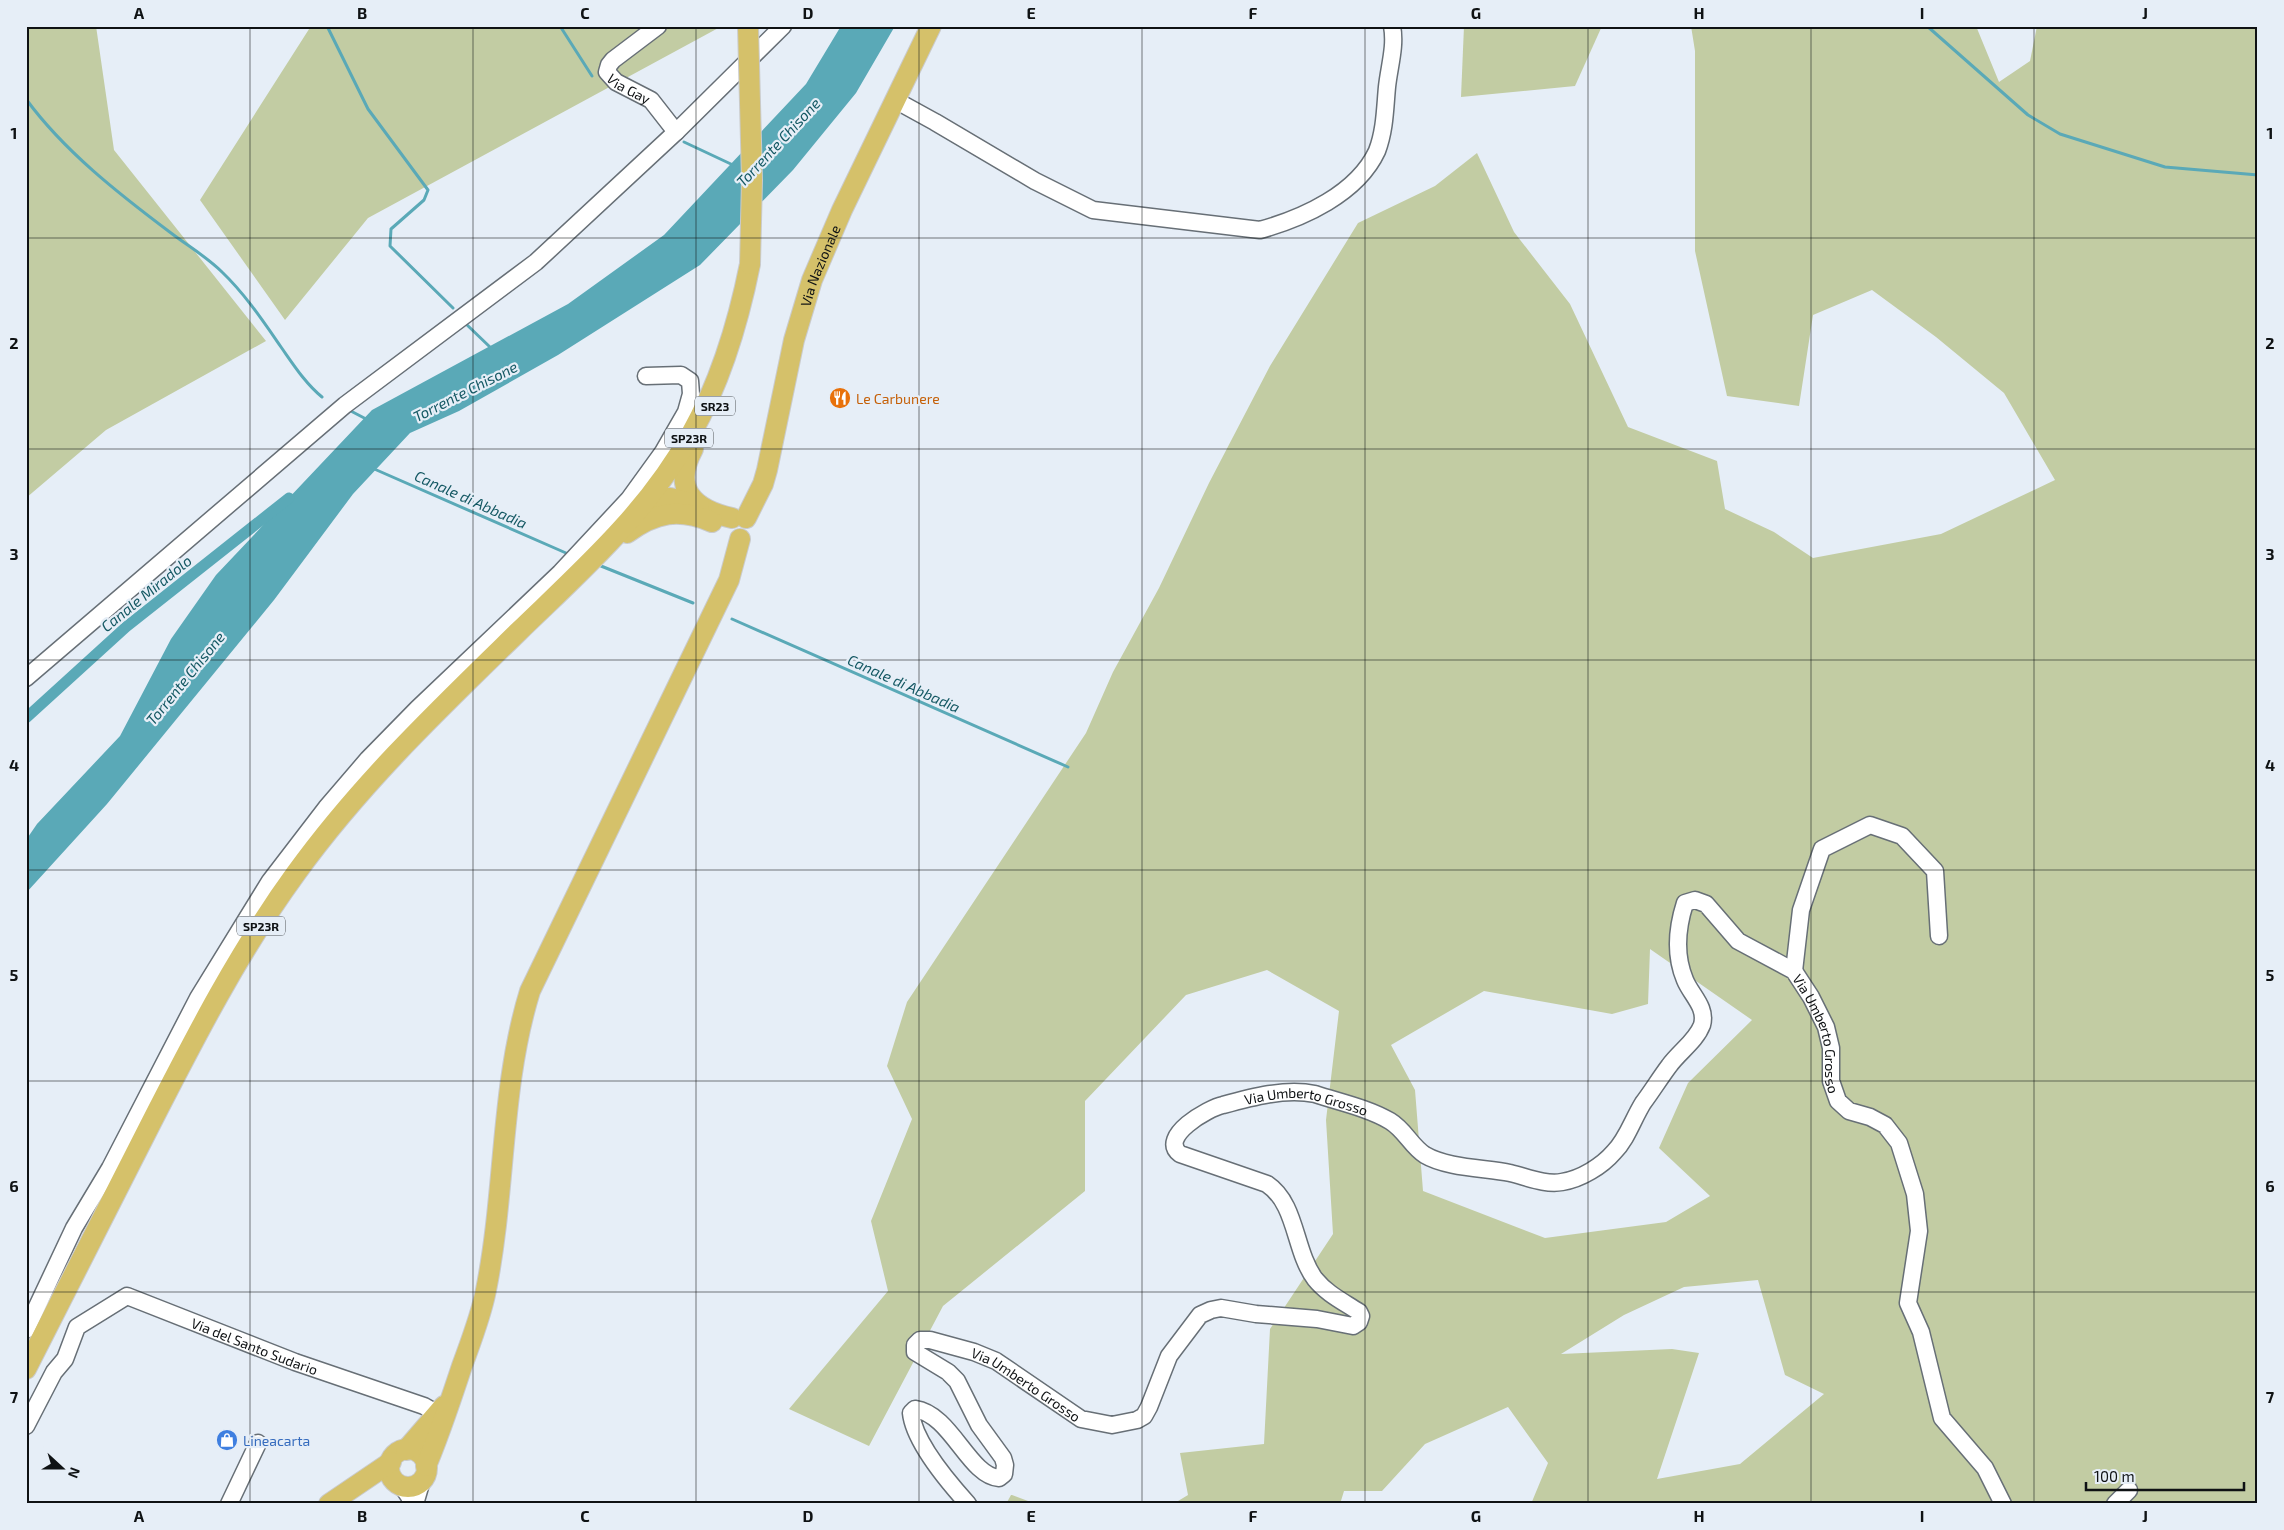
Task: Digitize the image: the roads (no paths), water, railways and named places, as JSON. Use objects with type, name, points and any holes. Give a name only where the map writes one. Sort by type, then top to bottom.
[{"type":"main road","name":"SP23R","points":[[26,1369],[196,1035],[236,965],[296,873],[344,811],[383,766],[629,524],[649,499],[690,437],[713,391],[736,328],[750,264],[752,180],[748,26]]},
{"type":"main road","name":"Via Nazionale","points":[[424,1473],[486,1290],[495,1228],[512,1064],[517,1035],[530,991],[729,580],[736,527],[763,484],[767,470],[794,340],[809,289],[842,210],[931,26]]},
{"type":"main road","name":"SR23","points":[[700,506],[688,492],[683,476],[684,468],[708,421],[733,363],[745,320],[743,297]]},
{"type":"main road","points":[[649,499],[670,498],[700,506],[717,514],[736,527]]},
{"type":"main road","points":[[598,555],[633,528],[669,513],[682,512],[696,515],[716,524],[736,527]]},
{"type":"main road","points":[[329,1504],[399,1456],[451,1397]]},
{"type":"main road","points":[[356,1486],[402,1491],[413,1486],[424,1473],[422,1456],[417,1452],[399,1456],[390,1472],[402,1491]]},
{"type":"street","name":"Via Gay","points":[[658,26],[613,60],[607,72],[616,82],[646,95],[676,132]]},
{"type":"street","points":[[26,678],[345,405],[536,262],[676,132],[783,26]]},
{"type":"street","points":[[895,100],[1035,181],[1087,208],[1260,230],[1281,224],[1340,194],[1359,177],[1376,151],[1384,127],[1390,66],[1394,48],[1392,26]]},
{"type":"street","points":[[26,1330],[32,1303],[110,1168],[198,998],[270,881],[326,808],[368,759],[417,709],[560,573],[629,500],[663,452],[686,412],[691,394],[690,381],[681,375],[646,376]]},
{"type":"street","points":[[1794,970],[1802,910],[1822,849],[1870,825],[1902,836],[1935,871],[1939,936]]},
{"type":"street","name":"Via Umberto Grosso","points":[[968,1504],[948,1482],[933,1460],[912,1422],[911,1413],[915,1409],[922,1410],[948,1429],[976,1464],[994,1478],[999,1478],[1004,1474],[1005,1465],[1003,1458],[979,1425],[957,1382],[948,1372],[915,1352],[914,1345],[920,1340],[930,1340],[974,1352],[996,1361],[1080,1418],[1112,1425],[1137,1420],[1144,1416],[1150,1407],[1169,1356],[1200,1315],[1211,1310],[1221,1308],[1256,1314],[1317,1319],[1353,1326],[1359,1322],[1361,1316],[1315,1279],[1305,1260],[1284,1202],[1277,1190],[1267,1184],[1180,1154],[1174,1144],[1176,1136],[1191,1122],[1220,1105],[1280,1092],[1303,1091],[1390,1121],[1403,1131],[1416,1148],[1426,1155],[1440,1160],[1510,1173],[1544,1182],[1562,1182],[1590,1171],[1615,1152],[1669,1065],[1695,1037],[1702,1023],[1702,1009],[1685,981],[1679,962],[1676,940],[1685,903],[1695,900],[1706,904],[1738,941],[1794,970],[1812,997],[1826,1027],[1831,1048],[1832,1080],[1838,1101],[1849,1111],[1870,1117],[1885,1125],[1899,1142],[1915,1194],[1919,1232],[1908,1303],[1921,1332],[1942,1418],[1985,1468],[2004,1504]]},
{"type":"street","name":"Via del Santo Sudario","points":[[26,1426],[54,1372],[65,1359],[77,1327],[116,1301],[127,1296],[140,1299],[294,1362],[424,1406],[438,1414]]},
{"type":"street","points":[[229,1504],[258,1443]]},
{"type":"street","points":[[415,1504],[424,1473]]},
{"type":"street","points":[[2115,1504],[2129,1490]]},
{"type":"water","name":"Torrente Chisone","points":[[841,26],[895,26],[856,93],[793,170],[700,265],[558,355],[459,411],[410,433],[353,494],[274,600],[107,804],[26,893],[26,840],[37,824],[120,736],[171,639],[216,575],[372,410],[568,304],[664,235],[806,84]]},
{"type":"waterway","points":[[327,26],[368,109],[428,190],[424,200],[391,229],[390,246],[453,308]]},
{"type":"waterway","points":[[560,26],[592,76]]},
{"type":"waterway","points":[[1927,26],[2028,115],[2060,134],[2165,167],[2258,175]]},
{"type":"waterway","points":[[26,99],[57,136],[93,171],[171,233],[204,256],[222,272],[253,308],[305,380],[322,397]]},
{"type":"waterway","points":[[684,142],[733,165]]},
{"type":"waterway","points":[[465,323],[491,348]]},
{"type":"waterway","points":[[347,409],[368,420]]},
{"type":"waterway","name":"Canale di Abbadia","points":[[372,468],[566,553]]},
{"type":"waterway","name":"Canale Miradolo","points":[[26,718],[126,627],[289,498]]},
{"type":"waterway","name":"Canale di Abbadia","points":[[601,566],[693,603]]},
{"type":"waterway","name":"Canale di Abbadia","points":[[732,619],[1068,767]]},
{"type":"place","name":"Le Carbunere","points":[[840,398]]},
{"type":"place","name":"Lineacarta","points":[[227,1440]]}]
